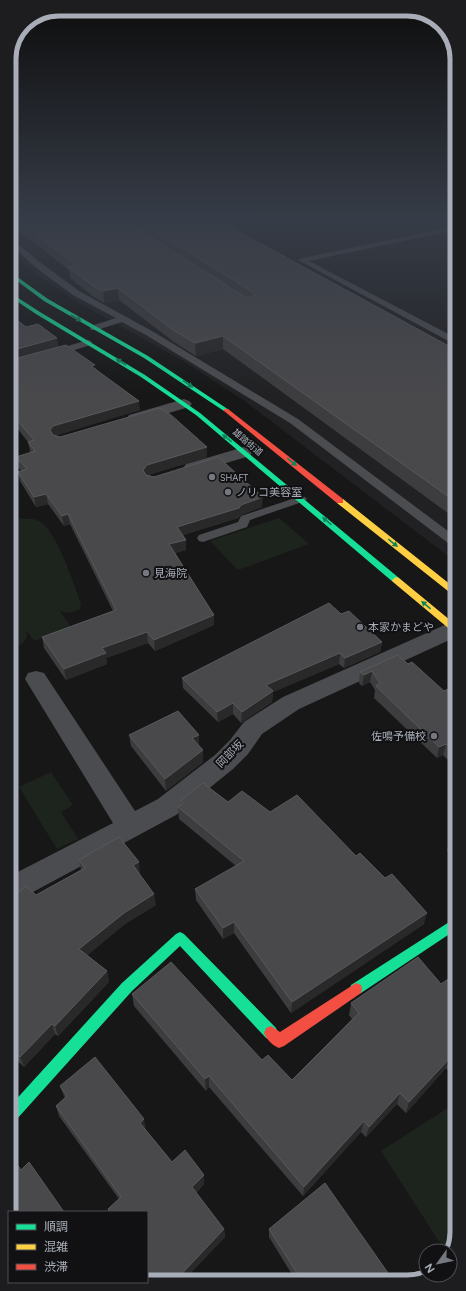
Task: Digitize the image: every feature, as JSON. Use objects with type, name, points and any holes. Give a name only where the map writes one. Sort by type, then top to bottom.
[{"type":"main road","name":"雄踏街道","points":[[16,277],[46,300],[158,365],[222,407],[450,588]]},
{"type":"main road","name":"雄踏街道","points":[[16,298],[143,376],[184,404],[301,499],[450,625]]},
{"type":"main road","points":[[16,1109],[127,987],[180,938],[279,1041],[450,926]]},
{"type":"street","points":[[122,422],[184,404]]},
{"type":"street","points":[[176,473],[244,452]]},
{"type":"street","name":"岡部坂","points":[[16,887],[167,807],[224,762],[239,747],[253,728],[291,703],[450,631]]},
{"type":"street","points":[[36,679],[130,827]]},
{"type":"lane","points":[[52,276],[81,296],[149,333],[294,421],[450,538]]},
{"type":"lane","points":[[333,276],[450,339]]},
{"type":"lane","points":[[94,328],[123,319]]},
{"type":"lane","points":[[46,355],[88,343]]},
{"type":"lane","points":[[202,538],[243,524],[246,518],[301,499]]},
{"type":"shaded area","points":[[39,276],[450,276],[450,557],[243,400],[185,362],[77,302]]},
{"type":"shaded area","points":[[16,518],[39,521],[52,535],[64,558],[81,603],[80,609],[74,611],[67,612],[59,610],[71,627],[34,641],[26,630],[27,637],[22,644],[16,647]]},
{"type":"shaded area","points":[[279,518],[309,544],[238,570],[210,541]]},
{"type":"shaded area","points":[[51,772],[73,805],[61,812],[78,839],[57,849],[19,787]]},
{"type":"shaded area","points":[[450,1107],[450,1232],[448,1243],[440,1243],[381,1151]]},
{"type":"building","points":[[80,276],[212,276],[245,297],[250,297],[255,295],[254,293],[227,276],[321,276],[450,347],[450,498],[223,336],[195,343],[173,330],[118,288],[103,291],[93,286]]},
{"type":"building","points":[[16,319],[26,327],[38,324],[57,338],[16,349]]},
{"type":"building","points":[[66,345],[95,365],[91,366],[139,401],[53,426],[50,430],[53,435],[60,437],[160,408],[171,415],[207,447],[147,465],[143,470],[146,475],[154,477],[218,457],[263,497],[241,505],[239,508],[177,527],[186,540],[169,544],[214,615],[154,640],[147,632],[102,648],[106,653],[64,669],[42,637],[116,610],[68,514],[62,516],[46,494],[34,497],[18,472],[27,469],[16,457],[35,451],[28,442],[34,440],[16,419],[16,358]]},
{"type":"building","points":[[329,603],[341,614],[349,611],[382,642],[345,658],[340,653],[266,685],[273,691],[242,712],[233,703],[217,712],[182,678]]},
{"type":"building","points":[[398,655],[408,664],[412,662],[444,691],[450,688],[450,748],[446,744],[439,747],[376,686],[380,683],[372,671],[364,675],[360,672]]},
{"type":"building","points":[[178,711],[199,735],[192,738],[203,750],[165,779],[129,735]]},
{"type":"building","points":[[203,783],[228,802],[242,791],[270,812],[297,795],[356,856],[360,853],[385,878],[392,874],[427,913],[292,1002],[234,922],[223,928],[195,889],[244,861],[178,807],[183,803],[181,800]]},
{"type":"building","points":[[119,837],[139,862],[133,865],[154,894],[124,913],[79,949],[107,971],[55,1026],[52,1024],[20,1057],[16,1053],[16,894],[26,886],[36,895],[85,868],[79,860]]},
{"type":"building","points":[[418,957],[441,984],[450,978],[450,1058],[409,1102],[400,1093],[369,1127],[364,1121],[304,1187],[209,1076],[205,1079],[132,994],[171,962],[262,1060],[268,1055],[292,1080],[359,1013],[351,1003]]},
{"type":"building","points":[[95,1057],[144,1119],[140,1123],[172,1162],[185,1150],[204,1175],[192,1187],[224,1229],[181,1275],[148,1275],[148,1211],[109,1211],[108,1209],[121,1197],[56,1106],[67,1096],[60,1086]]},
{"type":"building","points":[[29,1162],[63,1211],[16,1211],[16,1163],[21,1170]]},
{"type":"building","points":[[325,1183],[389,1275],[298,1275],[269,1229]]},
{"type":"traffic: fast","points":[[16,277],[46,300],[146,357],[226,410]]},
{"type":"traffic: fast","points":[[16,298],[38,313],[143,376],[198,414],[396,580]]},
{"type":"traffic: fast","points":[[356,989],[450,927]]},
{"type":"traffic: fast","points":[[16,1109],[127,987],[180,938],[271,1033]]},
{"type":"traffic: slow","points":[[340,501],[450,588]]},
{"type":"traffic: slow","points":[[396,580],[450,625]]},
{"type":"traffic: jam","points":[[226,410],[340,501]]},
{"type":"traffic: jam","points":[[271,1033],[279,1041],[356,989]]},
{"type":"place","name":"SHAFT","points":[[212,477]]},
{"type":"place","name":"ノリコ美容室","points":[[228,492]]},
{"type":"place","name":"見海院","points":[[146,573]]},
{"type":"place","name":"本家かまどや","points":[[360,627]]},
{"type":"place","name":"佐鳴予備校","points":[[434,736]]}]
